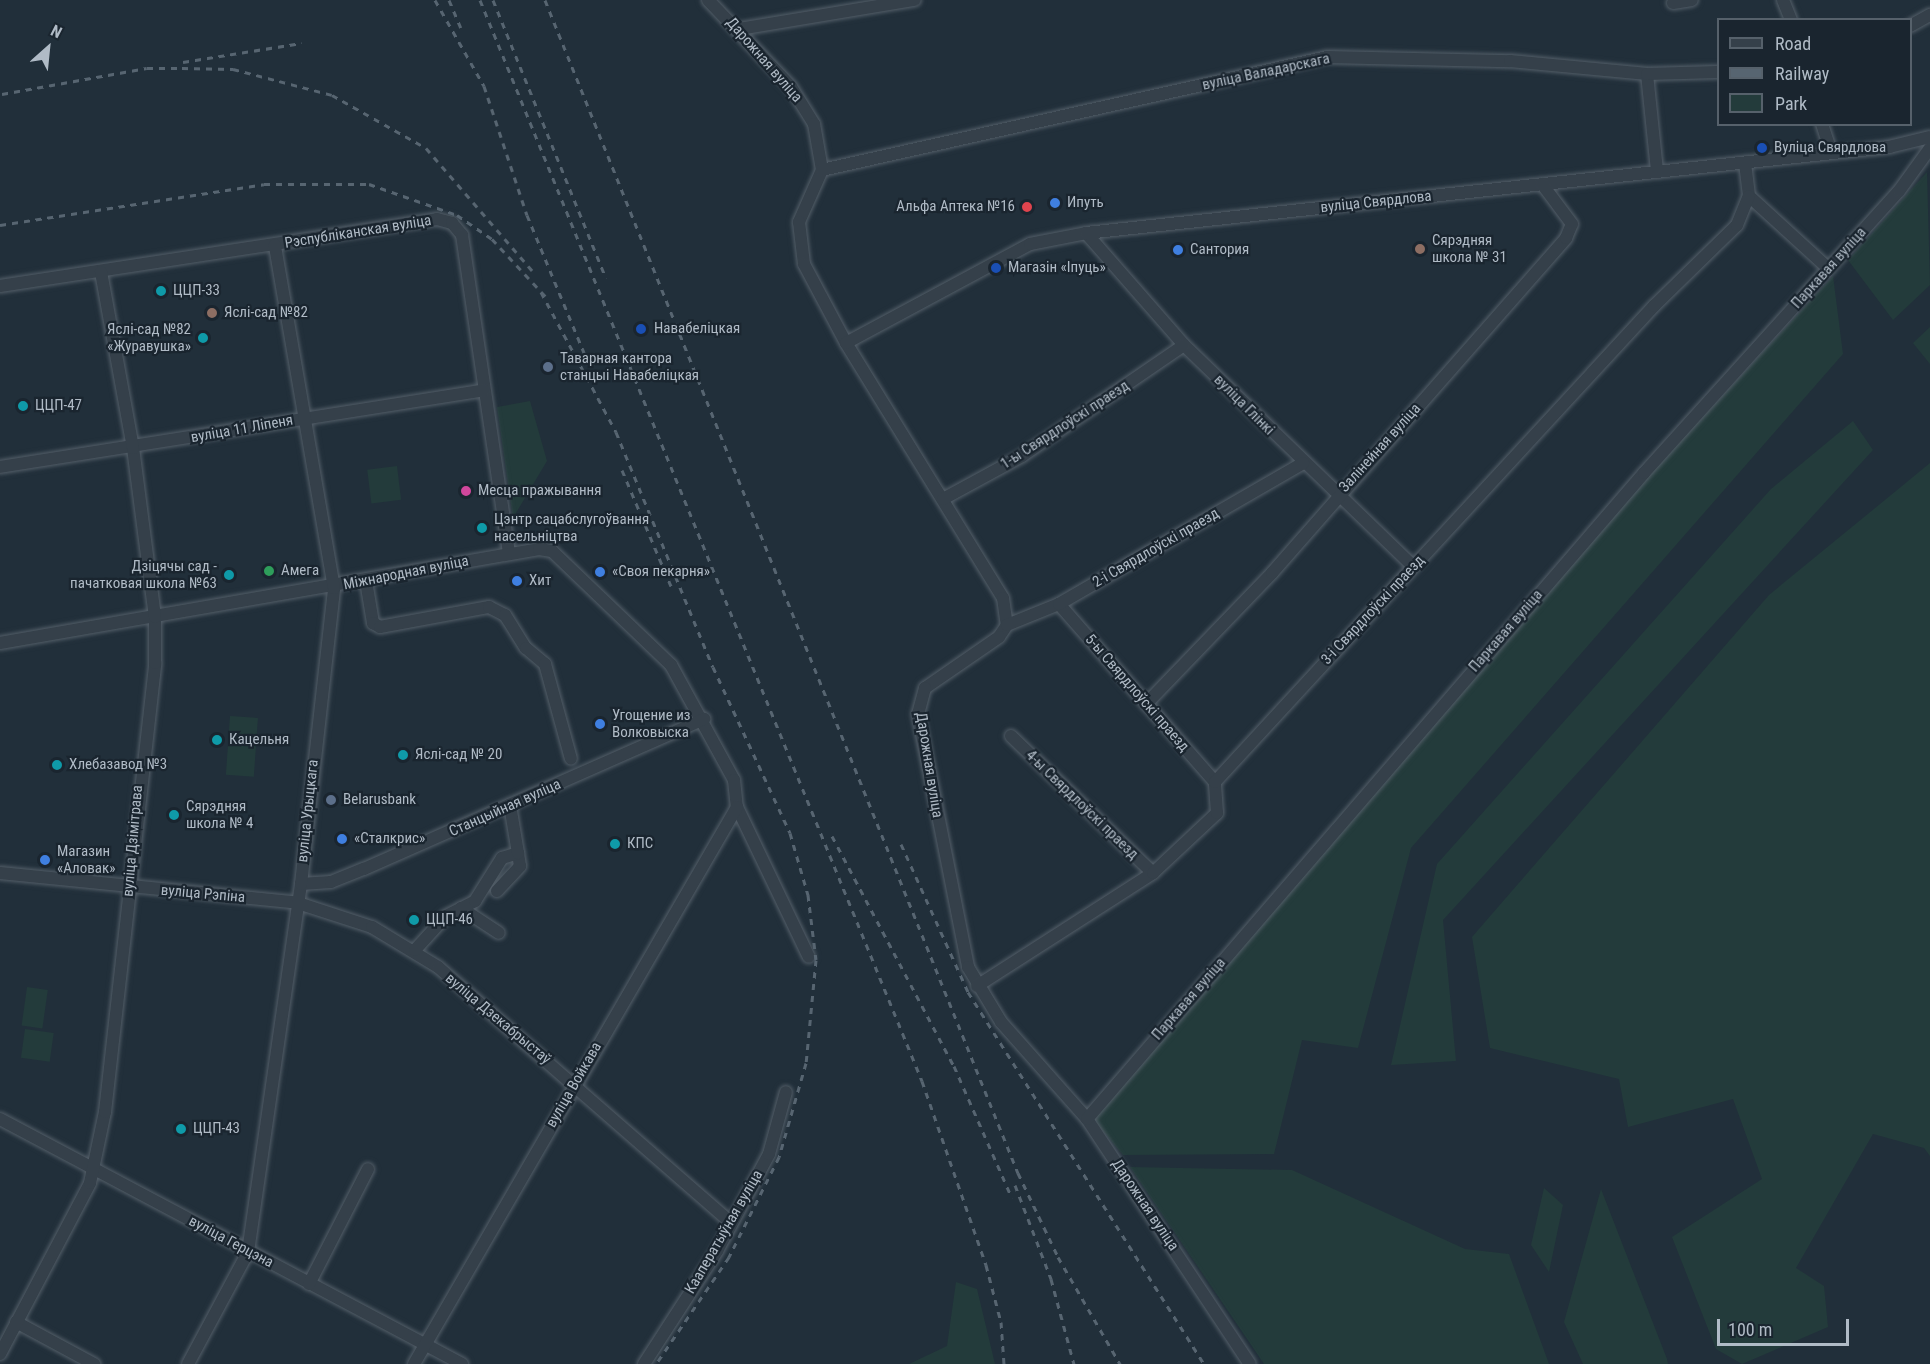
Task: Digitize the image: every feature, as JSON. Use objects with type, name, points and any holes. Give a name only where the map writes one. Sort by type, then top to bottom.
[{"type":"street","name":"Дарожная вуліца","points":[[708,0],[739,29],[801,100],[814,124],[822,170]]},
{"type":"street","points":[[739,29],[915,0]]},
{"type":"street","points":[[1673,3],[1692,0]]},
{"type":"street","points":[[1783,0],[1790,18]]},
{"type":"street","points":[[1912,25],[1930,15]]},
{"type":"street","name":"вуліца Валадарскага","points":[[822,170],[1327,57],[1510,61],[1647,74],[1717,72]]},
{"type":"street","points":[[1647,74],[1657,170]]},
{"type":"street","points":[[1823,126],[1832,152]]},
{"type":"street","name":"вуліца Свярдлова","points":[[846,343],[1030,244],[1086,233],[1657,170],[1745,163],[1930,136]]},
{"type":"street","name":"Паркавая вуліца","points":[[1087,1119],[1472,669],[1829,269],[1930,148]]},
{"type":"street","points":[[1745,163],[1749,196],[1829,269]]},
{"type":"street","points":[[822,170],[797,237],[804,264],[846,343],[1003,598],[1007,624]]},
{"type":"street","name":"Залінейная вуліца","points":[[1146,704],[1336,497],[1570,232],[1572,224],[1542,184]]},
{"type":"street","name":"3-і Свярдлоўскі праезд","points":[[1215,782],[1654,306],[1737,225],[1749,196]]},
{"type":"street","name":"Рэспубліканская вуліца","points":[[0,286],[437,219],[452,223],[462,235],[510,554]]},
{"type":"street","name":"вуліца Глінкі","points":[[1086,233],[1184,345],[1336,497],[1413,566]]},
{"type":"street","name":"вуліца Урыцкага","points":[[189,1364],[248,1252],[301,884],[334,588],[308,418],[275,245]]},
{"type":"street","name":"вуліца Дзімітрава","points":[[0,1354],[93,1169],[130,887],[155,663],[155,617],[133,448],[101,272]]},
{"type":"street","name":"1-ы Свярдлоўскі праезд","points":[[943,499],[1022,456],[1184,345]]},
{"type":"street","name":"вуліца 11 Ліпеня","points":[[0,467],[133,448],[484,390]]},
{"type":"street","name":"2-і Свярдлоўскі праезд","points":[[1007,624],[1059,604],[1302,463]]},
{"type":"street","name":"Міжнародная вуліца","points":[[0,643],[334,588],[510,554],[552,551],[671,665],[704,719],[734,780],[737,807],[809,957]]},
{"type":"street","points":[[366,581],[373,623],[380,627],[489,608],[505,615],[526,648],[545,664],[571,759]]},
{"type":"street","name":"5-ы Свярдлоўскі праезд","points":[[1059,604],[1215,782]]},
{"type":"street","name":"Дарожная вуліца","points":[[1007,624],[999,636],[925,688],[918,714],[960,940],[976,986],[1001,1022],[1087,1119],[1250,1364]]},
{"type":"street","name":"Станцыйная вуліца","points":[[301,884],[331,882],[704,719]]},
{"type":"street","name":"4-ы Свярдлоўскі праезд","points":[[1011,736],[1153,873]]},
{"type":"street","points":[[976,986],[1153,873],[1217,813],[1215,782]]},
{"type":"street","points":[[497,891],[520,866],[510,805]]},
{"type":"street","name":"вуліца Войкава","points":[[414,1364],[737,807]]},
{"type":"street","points":[[414,950],[446,916],[475,901],[502,858],[518,852]]},
{"type":"street","name":"вуліца Рэпіна","points":[[0,873],[298,903]]},
{"type":"street","name":"вуліца Дзекабрыстаў","points":[[298,903],[372,927],[414,950],[576,1084],[729,1221]]},
{"type":"street","points":[[461,908],[499,933]]},
{"type":"street","name":"Кааператыўная вуліца","points":[[644,1364],[717,1251],[729,1221],[770,1154],[786,1092]]},
{"type":"street","name":"вуліца Герцэна","points":[[0,1119],[462,1364]]},
{"type":"street","points":[[309,1284],[368,1169]]},
{"type":"street","points":[[16,1322],[94,1364]]},
{"type":"green space","points":[[1927,172],[1930,285],[1893,320],[1848,260]]},
{"type":"green space","points":[[1833,276],[1843,354],[1411,848],[1358,1048],[1302,1040],[1274,1154],[1123,1155],[1093,1119],[1643,482]]},
{"type":"green space","points":[[1930,327],[1930,364],[1913,343]]},
{"type":"green space","points":[[530,401],[547,461],[513,518],[497,407]]},
{"type":"green space","points":[[1853,421],[1873,450],[1443,920],[1456,1061],[1391,1065],[1437,864],[1771,489]]},
{"type":"green space","points":[[1930,463],[1930,1156],[1924,1148],[1873,1134],[1796,1268],[1824,1286],[1828,1327],[1742,1364],[1716,1349],[1672,1237],[1762,1179],[1733,1099],[1628,1127],[1619,1079],[1490,1048],[1472,937],[1769,595]]},
{"type":"green space","points":[[397,466],[401,500],[371,503],[367,470]]},
{"type":"green space","points":[[230,716],[258,718],[254,777],[226,775]]},
{"type":"green space","points":[[27,987],[48,990],[42,1029],[22,1026]]},
{"type":"green space","points":[[25,1029],[54,1033],[50,1062],[21,1058]]},
{"type":"green space","points":[[1130,1167],[1292,1170],[1465,1249],[1509,1254],[1549,1364],[1264,1364]]},
{"type":"green space","points":[[1544,1188],[1563,1205],[1549,1272],[1531,1245]]},
{"type":"green space","points":[[1601,1189],[1668,1364],[1583,1364],[1564,1322]]},
{"type":"green space","points":[[956,1282],[977,1289],[995,1364],[909,1364],[947,1346]]},
{"type":"railway","points":[[435,0],[484,86],[527,215],[585,355]]},
{"type":"railway","points":[[449,0],[461,28]]},
{"type":"railway","points":[[480,0],[922,1081],[986,1265],[1001,1322],[1004,1364]]},
{"type":"railway","points":[[493,0],[606,278]]},
{"type":"railway","points":[[545,0],[1018,1173],[1058,1257],[1120,1364]]},
{"type":"railway","points":[[183,62],[301,43]]},
{"type":"railway","points":[[2,94],[147,68],[182,68],[233,69],[332,95],[426,148],[536,275]]},
{"type":"railway","points":[[0,225],[264,184],[369,184],[457,215],[492,239],[546,297]]},
{"type":"railway","points":[[541,292],[616,432],[713,667],[790,833],[808,895],[816,960],[806,1063],[779,1157],[729,1257],[656,1364]]},
{"type":"railway","points":[[622,470],[671,586]]},
{"type":"railway","points":[[832,836],[954,1066],[1012,1198]]},
{"type":"railway","points":[[901,844],[968,992],[1204,1364]]},
{"type":"railway","points":[[1015,1185],[1051,1279],[1074,1364]]},
{"type":"place","name":"Вуліца Свярдлова","points":[[1762,148]]},
{"type":"place","name":"Ипуть","points":[[1055,203]]},
{"type":"place","name":"Альфа Аптека №16","points":[[1027,207]]},
{"type":"place","name":"Сярэдняя школа № 31","points":[[1420,249]]},
{"type":"place","name":"Сантория","points":[[1178,250]]},
{"type":"place","name":"Магазін «Іпуць»","points":[[996,268]]},
{"type":"place","name":"ЦЦП-33","points":[[161,291]]},
{"type":"place","name":"Яслі-сад №82","points":[[212,313]]},
{"type":"place","name":"Навабеліцкая","points":[[641,329]]},
{"type":"place","name":"Яслі-сад №82 «Журавушка»","points":[[203,338]]},
{"type":"place","name":"Таварная кантора станцыі Навабеліцкая","points":[[548,367]]},
{"type":"place","name":"ЦЦП-47","points":[[23,406]]},
{"type":"place","name":"Месца пражывання","points":[[466,491]]},
{"type":"place","name":"Цэнтр сацабслугоўвання насельніцтва","points":[[482,528]]},
{"type":"place","name":"Амега","points":[[269,571]]},
{"type":"place","name":"«Своя пекарня»","points":[[600,572]]},
{"type":"place","name":"Дзіцячы сад - пачатковая школа №63","points":[[229,575]]},
{"type":"place","name":"Хит","points":[[517,581]]},
{"type":"place","name":"Угощение из Волковыска","points":[[600,724]]},
{"type":"place","name":"Кацельня","points":[[217,740]]},
{"type":"place","name":"Яслі-сад № 20","points":[[403,755]]},
{"type":"place","name":"Хлебазавод №3","points":[[57,765]]},
{"type":"place","name":"Belarusbank","points":[[331,800]]},
{"type":"place","name":"Сярэдняя школа № 4","points":[[174,815]]},
{"type":"place","name":"«Сталкрис»","points":[[342,839]]},
{"type":"place","name":"КПС","points":[[615,844]]},
{"type":"place","name":"Магазин «Аловак»","points":[[45,860]]},
{"type":"place","name":"ЦЦП-46","points":[[414,920]]},
{"type":"place","name":"ЦЦП-43","points":[[181,1129]]}]
